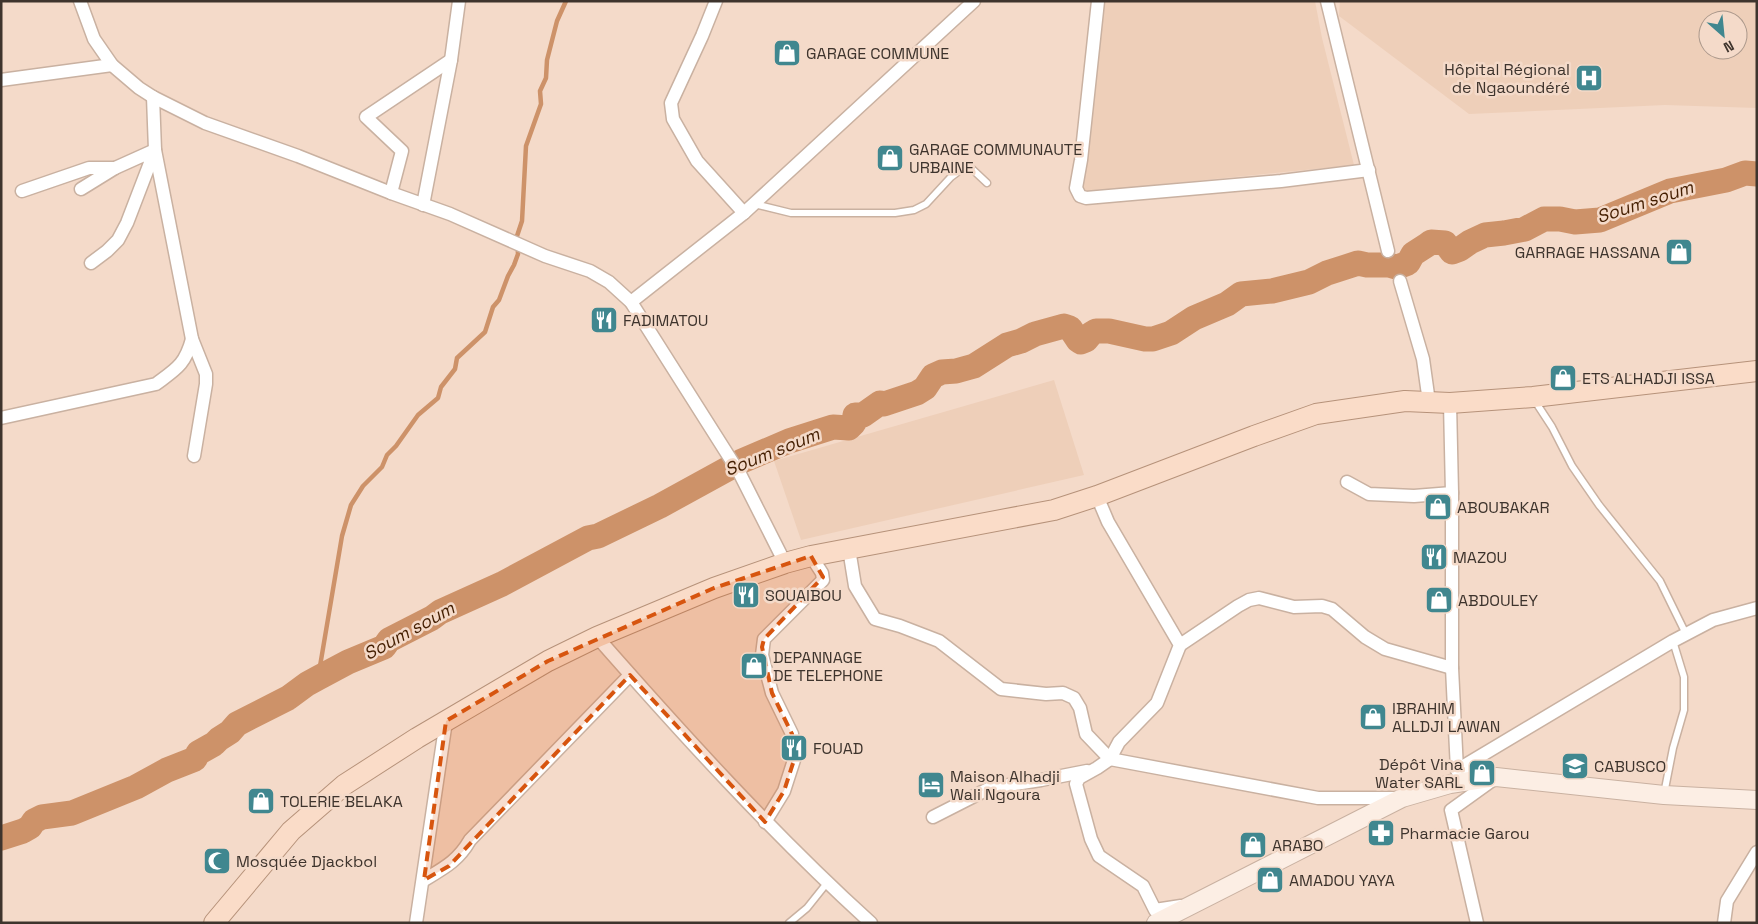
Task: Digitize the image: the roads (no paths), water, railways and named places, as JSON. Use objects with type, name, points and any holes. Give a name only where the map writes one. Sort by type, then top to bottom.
[{"type":"main road","points":[[214,923],[292,832],[344,785],[417,738],[548,661],[597,637],[714,588],[811,556],[1054,510],[1098,496],[1316,414],[1405,402],[1450,403],[1533,397],[1757,371]]},
{"type":"main road","points":[[1156,923],[1402,798],[1450,784],[1496,778],[1664,795],[1757,800]]},
{"type":"street","points":[[80,1],[94,39],[112,65],[139,88],[153,97],[205,123],[450,214],[545,256],[590,271],[610,282],[631,302],[740,474],[785,563]]},
{"type":"street","points":[[423,205],[451,60],[459,1]]},
{"type":"street","points":[[716,1],[671,104],[673,119],[697,161],[744,213]]},
{"type":"street","points":[[631,302],[744,213],[974,1]]},
{"type":"street","points":[[1098,1],[1081,160],[1076,188],[1080,196],[1086,198],[1281,181],[1369,170]]},
{"type":"street","points":[[1327,1],[1388,252]]},
{"type":"street","points":[[390,193],[402,150],[366,117],[451,60]]},
{"type":"street","points":[[1,80],[112,65]]},
{"type":"street","points":[[153,97],[156,150],[192,339],[206,374],[194,456]]},
{"type":"street","points":[[81,189],[115,168],[156,150]]},
{"type":"street","points":[[91,263],[118,240],[127,223],[156,150]]},
{"type":"street","points":[[22,191],[89,168],[115,168]]},
{"type":"street","points":[[1400,281],[1423,359],[1429,402]]},
{"type":"street","points":[[1,418],[156,384],[177,369],[188,355],[192,339]]},
{"type":"street","points":[[1450,403],[1452,668],[1457,770]]},
{"type":"street","points":[[1347,482],[1369,494],[1414,496],[1452,492]]},
{"type":"street","points":[[1098,496],[1108,522],[1180,645]]},
{"type":"street","points":[[850,549],[855,586],[875,619],[939,641],[1001,689],[1046,694],[1063,693],[1074,698],[1080,708],[1086,734],[1110,758],[1318,798],[1402,798]]},
{"type":"street","points":[[765,822],[784,791],[794,760],[792,734],[772,693],[762,655],[762,647],[764,639],[823,580],[822,573],[811,556]]},
{"type":"street","points":[[1194,904],[1155,910],[1143,886],[1099,856],[1090,839],[1076,784],[1079,778],[1098,768],[1110,758],[1119,742],[1156,703],[1180,645],[1238,606],[1249,600],[1259,598],[1294,606],[1322,606],[1332,609],[1365,637],[1385,649],[1452,668]]},
{"type":"street","points":[[1457,770],[1673,641],[1713,620],[1757,608]]},
{"type":"street","points":[[597,637],[765,822],[871,923]]},
{"type":"street","points":[[424,880],[449,866],[470,840],[630,675]]},
{"type":"street","points":[[416,923],[424,880],[446,721]]},
{"type":"street","points":[[933,816],[990,788],[1098,768]]},
{"type":"street","points":[[1457,770],[1496,778]]},
{"type":"street","points":[[1477,923],[1451,810],[1496,778]]},
{"type":"street","points":[[1724,923],[1727,901],[1757,852]]},
{"type":"lane","points":[[754,204],[791,212],[895,213],[914,210],[926,204],[951,178],[964,168],[971,168],[987,182]]},
{"type":"lane","points":[[1533,397],[1552,427],[1572,466],[1599,505],[1660,581],[1686,634]]},
{"type":"lane","points":[[1664,795],[1676,735],[1684,710],[1684,677],[1673,641]]},
{"type":"lane","points":[[789,923],[807,908],[827,883]]},
{"type":"waterway","points":[[318,678],[342,536],[351,505],[363,486],[382,467],[387,455],[396,446],[418,415],[438,398],[441,387],[455,369],[457,358],[485,332],[493,307],[499,300],[514,265],[518,254],[517,236],[522,221],[526,146],[541,104],[540,91],[546,78],[547,60],[557,21],[566,1]]},
{"type":"waterway","name":"Soum soum","points":[[1,838],[23,831],[30,827],[34,821],[42,817],[72,813],[136,787],[167,770],[195,759],[198,753],[214,744],[237,724],[288,698],[318,678],[348,662],[384,647],[389,640],[440,612],[502,584],[588,538],[598,536],[660,506],[742,461],[789,441],[833,427],[849,428],[854,423],[855,415],[863,415],[880,403],[884,404],[917,393],[925,388],[933,376],[942,372],[956,371],[974,366],[1007,345],[1035,334],[1064,326],[1070,328],[1081,342],[1096,331],[1109,331],[1153,339],[1171,333],[1194,318],[1227,304],[1241,294],[1272,291],[1309,282],[1327,273],[1358,263],[1400,266],[1408,263],[1413,254],[1431,242],[1445,243],[1452,252],[1485,235],[1525,229],[1544,219],[1560,219],[1575,222],[1600,220],[1670,191],[1726,180],[1745,173],[1757,174]]},
{"type":"place","name":"GARAGE COMMUNE","points":[[787,53]]},
{"type":"place","name":"Hôpital Régional de Ngaoundéré","points":[[1589,78]]},
{"type":"place","name":"GARAGE COMMUNAUTE URBAINE","points":[[890,158]]},
{"type":"place","name":"GARRAGE HASSANA","points":[[1679,252]]},
{"type":"place","name":"FADIMATOU","points":[[604,320]]},
{"type":"place","name":"ETS ALHADJI ISSA","points":[[1563,378]]},
{"type":"place","name":"ABOUBAKAR","points":[[1438,507]]},
{"type":"place","name":"MAZOU","points":[[1434,557]]},
{"type":"place","name":"SOUAIBOU","points":[[746,595]]},
{"type":"place","name":"ABDOULEY","points":[[1439,600]]},
{"type":"place","name":"DEPANNAGE DE TELEPHONE","points":[[754,666]]},
{"type":"place","name":"IBRAHIM ALLDJI LAWAN","points":[[1373,717]]},
{"type":"place","name":"FOUAD","points":[[794,748]]},
{"type":"place","name":"CABUSCO","points":[[1575,766]]},
{"type":"place","name":"Dépôt Vina Water SARL","points":[[1482,773]]},
{"type":"place","name":"Maison Alhadji Wali Ngoura","points":[[931,785]]},
{"type":"place","name":"TOLERIE BELAKA","points":[[261,801]]},
{"type":"place","name":"Pharmacie Garou","points":[[1381,833]]},
{"type":"place","name":"ARABO","points":[[1253,845]]},
{"type":"place","name":"Mosquée Djackbol","points":[[217,861]]},
{"type":"place","name":"AMADOU YAYA","points":[[1270,880]]}]
